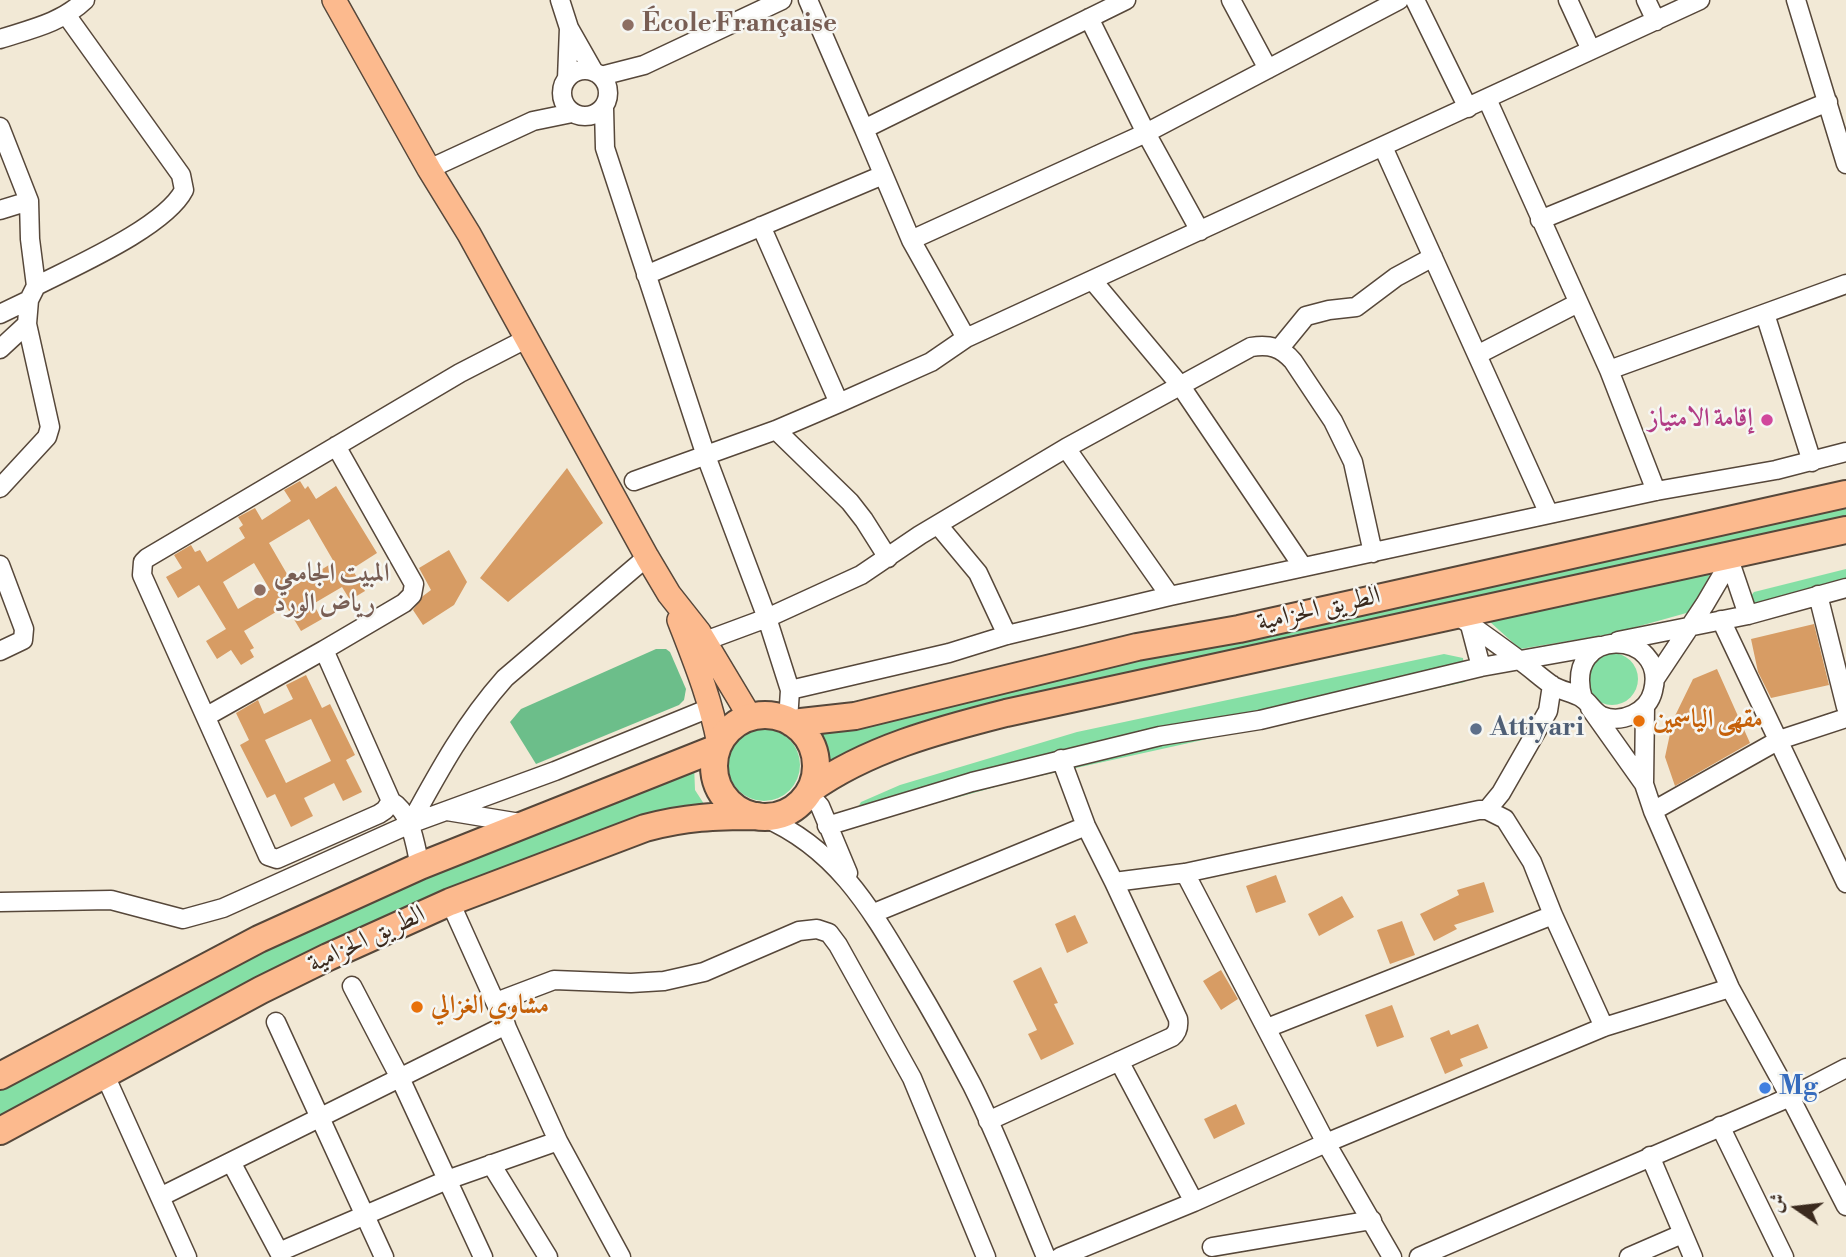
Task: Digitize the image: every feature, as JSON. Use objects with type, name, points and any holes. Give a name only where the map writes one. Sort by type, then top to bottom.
[{"type":"highway","name":"الطريق الحزامية","points":[[0,1076],[259,939],[420,866],[718,746],[737,723],[750,717],[764,715],[790,722],[855,716],[1137,647],[1239,629],[1846,494]]},
{"type":"highway","name":"الطريق الحزامية","points":[[0,1131],[261,990],[450,902],[655,825],[704,816],[760,817],[783,813],[801,801],[809,791],[849,766],[922,737],[960,725],[1250,658],[1464,620],[1846,530]]},
{"type":"highway","points":[[790,722],[803,733],[815,760],[815,775],[809,791]]},
{"type":"highway","points":[[718,746],[714,763],[715,778],[721,792],[730,804],[743,812],[760,817]]},
{"type":"main road","points":[[334,0],[429,169],[469,234],[647,557],[669,594],[705,641],[750,717]]},
{"type":"main road","points":[[669,594],[712,707],[718,746]]},
{"type":"street","points":[[0,39],[67,16],[85,0]]},
{"type":"street","points":[[560,0],[569,28],[605,81],[605,148],[706,456],[767,618],[790,690],[790,722]]},
{"type":"street","points":[[533,121],[580,71],[598,74],[645,65],[782,0]]},
{"type":"street","points":[[808,0],[911,240],[966,338]]},
{"type":"street","points":[[864,128],[1126,0]]},
{"type":"street","points":[[1231,0],[1268,69]]},
{"type":"street","points":[[911,240],[1146,133],[1399,0]]},
{"type":"street","points":[[1415,0],[1468,108]]},
{"type":"street","points":[[1568,0],[1591,50]]},
{"type":"street","points":[[1646,0],[1656,21]]},
{"type":"street","points":[[635,481],[776,430],[931,362],[966,338],[1700,0]]},
{"type":"street","points":[[1796,0],[1846,164]]},
{"type":"street","points":[[0,314],[174,206],[184,190],[181,176],[67,16]]},
{"type":"street","points":[[1089,18],[1146,133],[1200,231]]},
{"type":"street","points":[[569,28],[564,86],[566,108],[578,115],[605,148]]},
{"type":"street","points":[[429,169],[533,121],[598,113],[606,101],[645,65]]},
{"type":"street","points":[[1487,99],[1609,370],[1656,491]]},
{"type":"street","points":[[1541,220],[1828,102]]},
{"type":"street","points":[[0,127],[29,201],[33,293],[27,324],[50,427],[47,437],[0,488]]},
{"type":"street","points":[[1383,147],[1549,514]]},
{"type":"street","points":[[646,275],[883,175]]},
{"type":"street","points":[[0,210],[29,201]]},
{"type":"street","points":[[761,226],[839,403]]},
{"type":"street","points":[[1279,349],[1306,316],[1356,307],[1396,277],[1433,257]]},
{"type":"street","points":[[1093,281],[1180,385],[1303,567]]},
{"type":"street","points":[[1609,370],[1846,284]]},
{"type":"street","points":[[1477,355],[1578,303]]},
{"type":"street","points":[[1765,314],[1812,462]]},
{"type":"street","points":[[0,349],[27,324]]},
{"type":"street","points":[[391,801],[379,814],[276,859],[268,856],[142,575],[144,562],[460,373],[526,339]]},
{"type":"street","points":[[705,641],[830,591],[1066,448],[1251,347],[1267,345],[1279,349],[1293,360],[1343,439],[1359,482],[1373,553]]},
{"type":"street","points":[[776,430],[849,502],[888,558]]},
{"type":"street","points":[[207,716],[404,603],[412,595],[414,584],[336,446]]},
{"type":"street","points":[[1066,448],[1170,596]]},
{"type":"street","points":[[790,690],[1170,596],[1656,491],[1812,462],[1846,452]]},
{"type":"street","points":[[938,525],[978,573],[1007,635]]},
{"type":"street","points":[[410,824],[462,732],[498,685],[647,557]]},
{"type":"street","points":[[1732,558],[1748,615]]},
{"type":"street","points":[[1655,679],[1732,558]]},
{"type":"street","points":[[0,565],[24,629],[23,640],[0,651]]},
{"type":"street","points":[[827,826],[972,782],[1061,759],[1160,736],[1260,720],[1519,659],[1748,615],[1846,588]]},
{"type":"street","points":[[1818,596],[1846,706]]},
{"type":"street","points":[[1464,620],[1552,685],[1586,703],[1603,716],[1618,719],[1632,716],[1645,707],[1653,694],[1655,679],[1651,664],[1642,652],[1629,644],[1607,644],[1588,656],[1580,669],[1578,684],[1586,703],[1644,784],[1653,811],[1730,988],[1846,1206]]},
{"type":"street","points":[[1464,620],[1481,667]]},
{"type":"street","points":[[1721,620],[1846,883]]},
{"type":"street","points":[[324,650],[391,801],[398,805],[410,824],[420,866]]},
{"type":"street","points":[[1486,810],[1501,793],[1548,710],[1552,685]]},
{"type":"street","points":[[0,902],[111,900],[183,919],[223,908],[410,824],[555,771],[712,707]]},
{"type":"street","points":[[1644,784],[1645,707]]},
{"type":"street","points":[[1653,811],[1779,740],[1846,718]]},
{"type":"street","points":[[988,1121],[1172,1037],[1179,1025],[1086,826],[1061,759]]},
{"type":"street","points":[[809,791],[820,806],[853,885]]},
{"type":"street","points":[[1114,883],[1185,873],[1431,819],[1486,810],[1505,819],[1513,828],[1532,862],[1604,1027]]},
{"type":"street","points":[[447,811],[527,824]]},
{"type":"street","points":[[760,817],[784,826],[817,850],[853,885],[874,913],[973,1087],[1046,1257]]},
{"type":"street","points":[[874,913],[1086,826]]},
{"type":"street","points":[[1185,873],[1326,1143],[1392,1257]]},
{"type":"street","points":[[450,902],[558,1141],[621,1257]]},
{"type":"street","points":[[1267,1028],[1553,915]]},
{"type":"street","points":[[496,1002],[554,980],[631,983],[664,981],[704,971],[799,931],[817,929],[829,933],[912,1078],[986,1257]]},
{"type":"street","points":[[352,986],[400,1078],[483,1257]]},
{"type":"street","points":[[1060,1257],[1604,1027],[1730,988]]},
{"type":"street","points":[[276,1021],[384,1257]]},
{"type":"street","points":[[160,1198],[506,1025]]},
{"type":"street","points":[[1119,1060],[1194,1202]]},
{"type":"street","points":[[1419,1257],[1790,1097],[1846,1068]]},
{"type":"street","points":[[104,1073],[187,1257]]},
{"type":"street","points":[[1720,1126],[1784,1257]]},
{"type":"street","points":[[231,1162],[277,1256],[447,1180],[558,1141]]},
{"type":"street","points":[[1650,1156],[1693,1257]]},
{"type":"street","points":[[491,1164],[548,1257]]},
{"type":"street","points":[[1212,1247],[1372,1220]]},
{"type":"street","points":[[1629,1257],[1682,1234]]},
{"type":"green space","points":[[1846,505],[1846,520],[831,765],[816,730],[1243,639]]},
{"type":"green space","points":[[1846,569],[1846,594],[1746,617],[1743,605],[1754,592]]},
{"type":"green space","points":[[1712,571],[1690,612],[1611,634],[1520,649],[1489,621]]},
{"type":"green space","points":[[656,649],[670,652],[686,689],[684,700],[679,705],[536,764],[510,722],[521,709]]},
{"type":"green space","points":[[1612,653],[1622,655],[1630,661],[1636,669],[1636,689],[1630,697],[1622,703],[1612,705],[1602,703],[1594,697],[1588,689],[1586,679],[1588,669],[1594,661],[1602,655]]},
{"type":"green space","points":[[1444,654],[1463,658],[1465,682],[1017,781],[846,828],[861,802],[900,785],[1077,732]]},
{"type":"green space","points":[[764,729],[784,735],[794,745],[800,765],[794,785],[784,795],[764,801],[744,795],[734,785],[728,765],[734,745],[744,735]]},
{"type":"green space","points":[[694,764],[695,790],[706,807],[676,813],[0,1118],[0,1086],[217,972],[429,875]]},
{"type":"building","points":[[567,468],[603,523],[508,602],[480,578]]},
{"type":"building","points":[[300,481],[305,489],[308,486],[316,499],[336,486],[377,553],[352,569],[365,591],[350,600],[342,587],[313,604],[322,619],[301,631],[286,606],[244,631],[254,648],[250,650],[254,657],[241,665],[231,650],[217,659],[206,641],[226,629],[199,585],[178,598],[166,577],[182,568],[174,555],[191,545],[195,552],[200,550],[207,562],[245,538],[239,528],[243,525],[238,517],[255,508],[262,520],[291,501],[284,490]],"holes":[[[309,519],[334,562],[294,586],[269,543]],[[254,563],[270,590],[238,609],[223,582]]]},
{"type":"building","points":[[449,550],[467,582],[454,605],[423,625],[413,610],[431,590],[419,568]]},
{"type":"building","points":[[1814,624],[1829,685],[1771,698],[1758,672],[1751,639]]},
{"type":"building","points":[[1717,669],[1750,743],[1675,786],[1665,757],[1673,720],[1693,679]]},
{"type":"building","points":[[306,675],[322,708],[330,704],[355,755],[346,760],[362,792],[343,801],[334,783],[304,798],[313,816],[291,827],[275,794],[267,798],[240,745],[249,740],[236,713],[258,700],[264,714],[293,699],[286,685]],"holes":[[[311,719],[331,761],[286,783],[265,740]]]},
{"type":"building","points":[[1276,875],[1286,902],[1256,913],[1246,886]]},
{"type":"building","points":[[1484,882],[1494,912],[1454,925],[1457,929],[1434,941],[1420,914],[1459,895],[1457,890]]},
{"type":"building","points":[[1342,896],[1354,917],[1319,936],[1308,914]]},
{"type":"building","points":[[1075,915],[1088,943],[1067,953],[1055,924]]},
{"type":"building","points":[[1402,921],[1415,955],[1390,964],[1377,930]]},
{"type":"building","points":[[1041,967],[1058,1003],[1054,1004],[1074,1044],[1041,1060],[1028,1034],[1037,1030],[1013,981]]},
{"type":"building","points":[[1221,970],[1238,999],[1221,1010],[1203,981]]},
{"type":"building","points":[[1392,1005],[1404,1037],[1377,1047],[1365,1015]]},
{"type":"building","points":[[1478,1024],[1488,1048],[1460,1059],[1463,1066],[1445,1074],[1430,1038],[1449,1030],[1451,1035]]},
{"type":"building","points":[[1236,1104],[1245,1124],[1214,1139],[1204,1119]]},
{"type":"place","name":"École Française","points":[[628,25]]},
{"type":"place","name":"إقامة الامتياز","points":[[1767,420]]},
{"type":"place","name":"المبيت الجامعي رياض الورد","points":[[260,590]]},
{"type":"place","name":"مقهى الياسمين","points":[[1639,721]]},
{"type":"place","name":"Attiyari","points":[[1476,729]]},
{"type":"place","name":"مشاوي الغزالي","points":[[417,1007]]},
{"type":"place","name":"Mg","points":[[1765,1088]]}]
